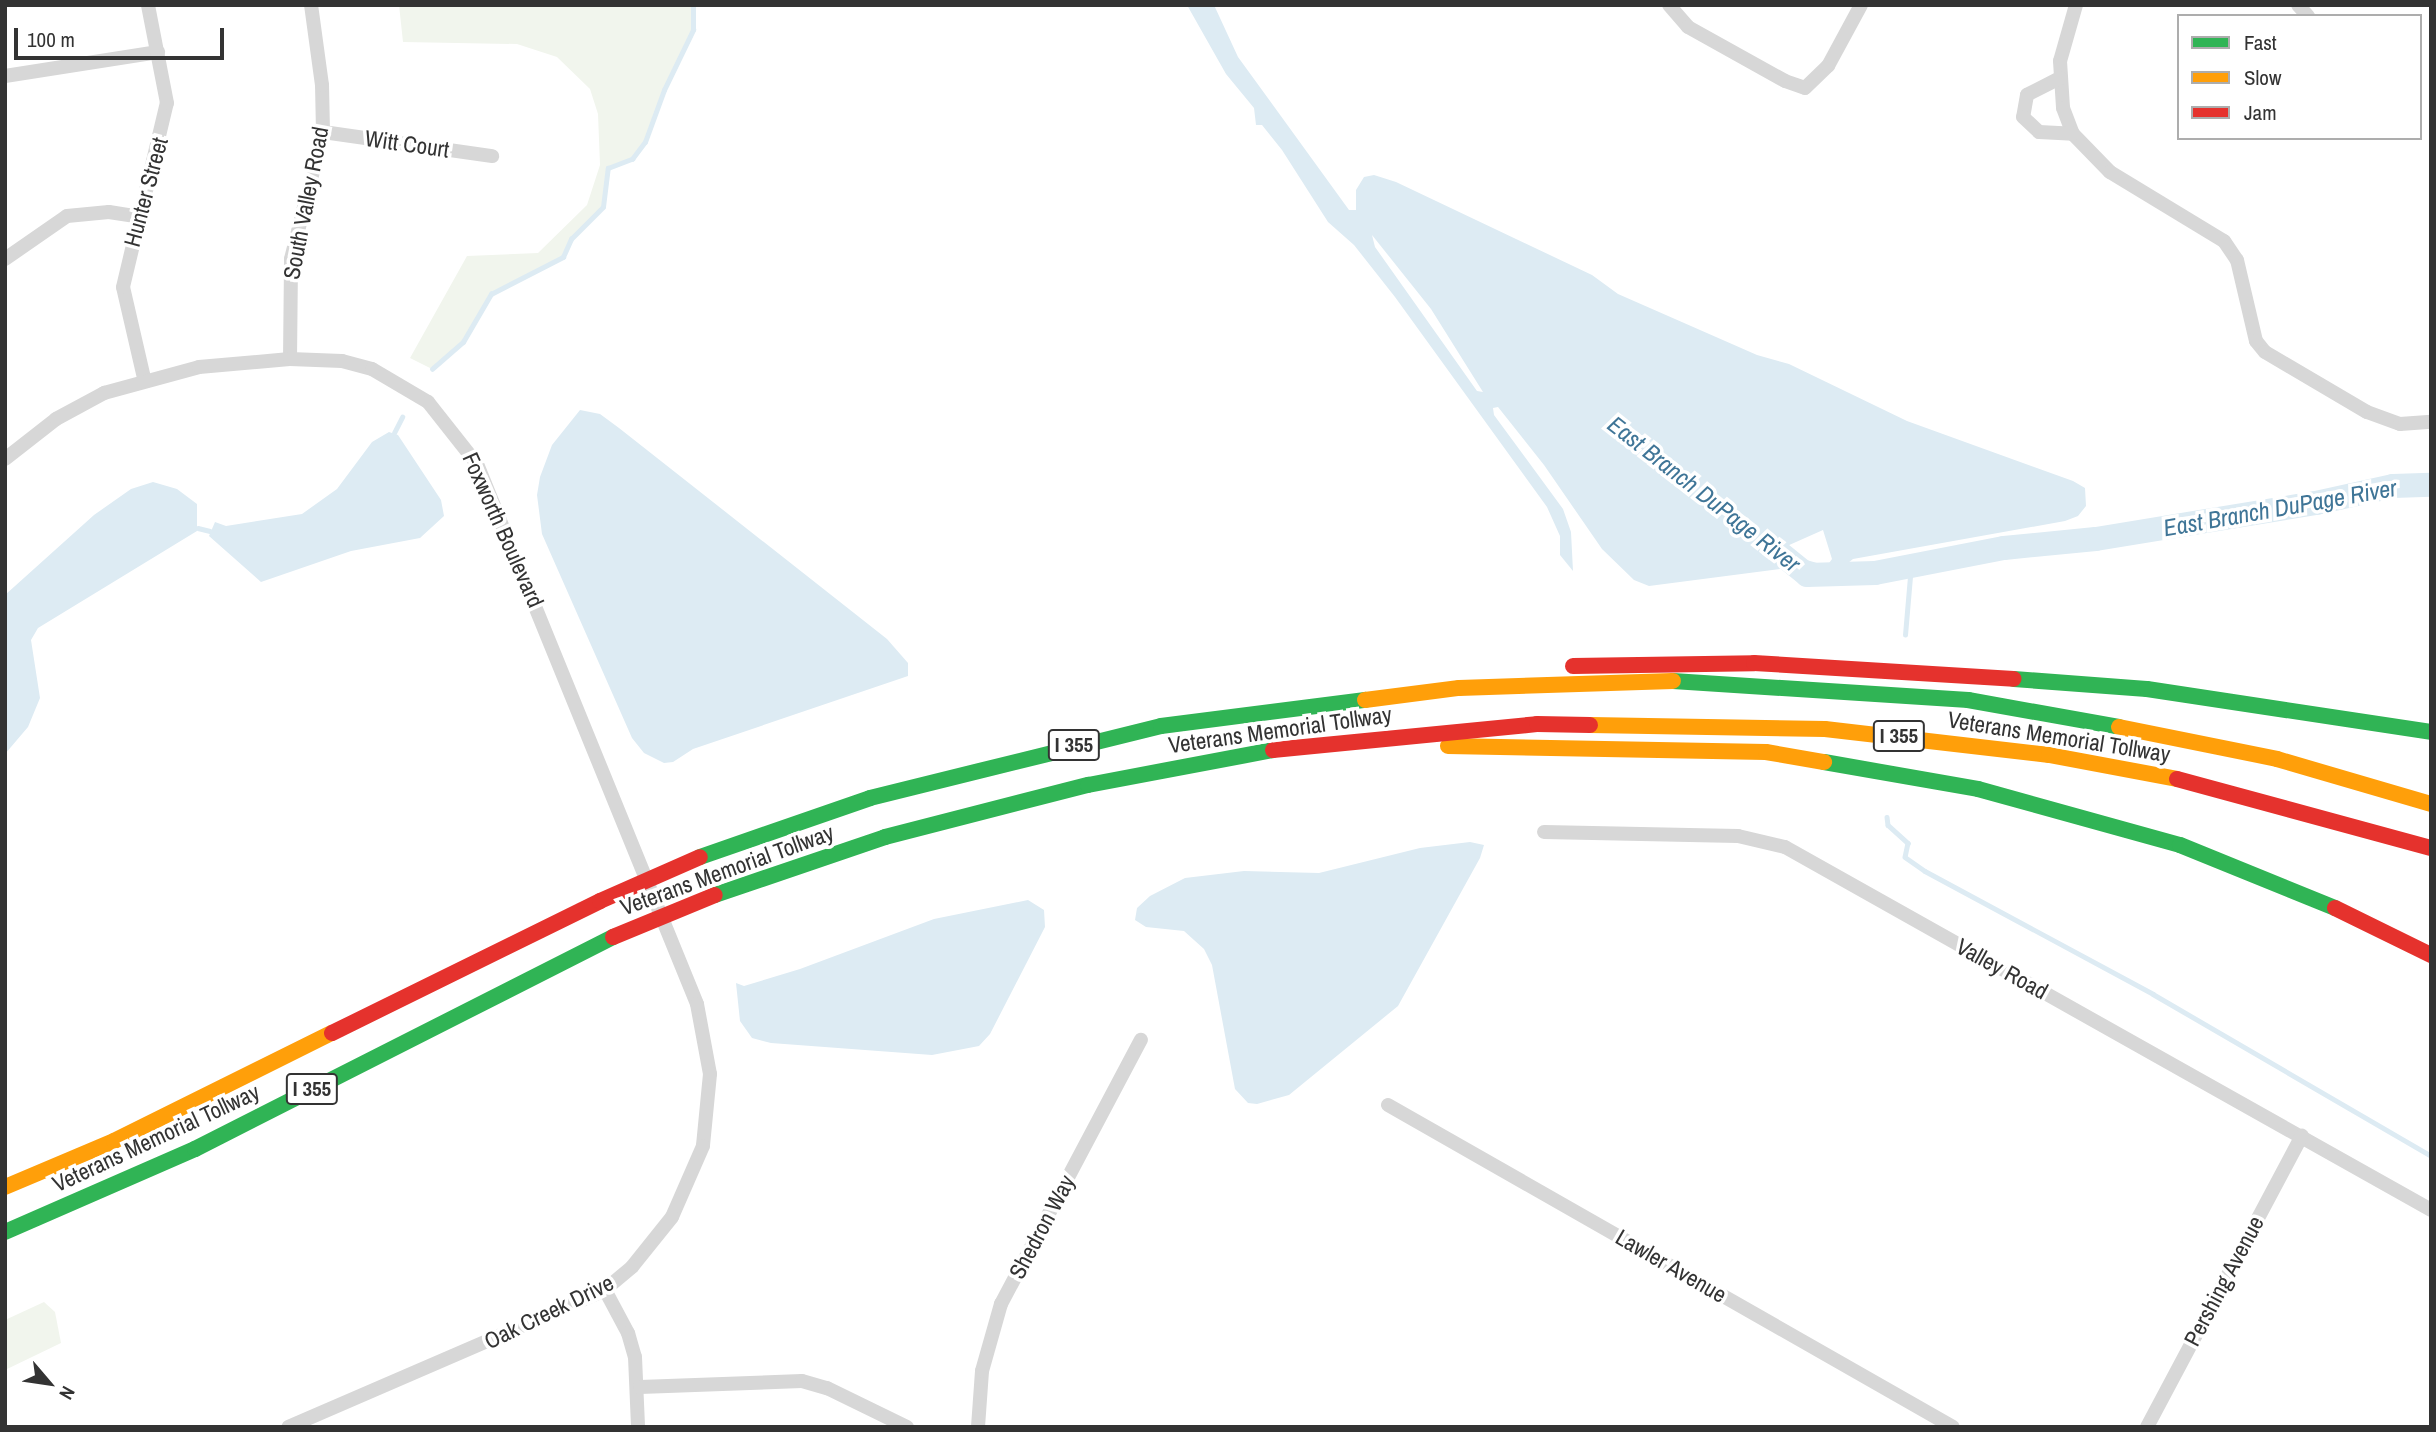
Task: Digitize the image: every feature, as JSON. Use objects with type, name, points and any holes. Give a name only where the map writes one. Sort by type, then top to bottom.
[{"type":"highway","points":[[1459,688],[1498,671],[1593,665],[1827,666],[2147,690],[2431,732]]},
{"type":"highway","name":"Veterans Memorial Tollway","points":[[5,1187],[114,1141],[600,901],[700,857],[870,798],[1072,745],[1240,712],[1459,688],[1671,681],[1968,700],[2210,744],[2431,804]]},
{"type":"highway","name":"Veterans Memorial Tollway","points":[[5,1231],[195,1149],[614,937],[715,895],[885,837],[1088,785],[1224,757],[1356,739],[1614,722],[1866,732],[2125,768],[2328,816],[2431,848]]},
{"type":"highway","points":[[1356,739],[1394,745],[1766,752],[1978,789],[2180,845],[2305,893],[2431,955]]},
{"type":"street","name":"Hunter Street","points":[[144,379],[123,287],[165,121],[166,90],[148,5]]},
{"type":"street","name":"South Valley Road","points":[[290,359],[291,259],[323,132],[322,85],[311,5]]},
{"type":"street","points":[[1669,5],[1688,27],[1785,81],[1805,88],[1828,66],[1861,5]]},
{"type":"street","points":[[2076,5],[2064,35],[2060,78],[2063,108],[2073,134],[2110,172],[2224,241],[2237,260],[2256,341],[2265,352],[2367,412],[2400,424],[2431,422]]},
{"type":"street","points":[[5,76],[158,52]]},
{"type":"street","points":[[2060,78],[2027,95],[2023,117],[2039,132],[2073,134]]},
{"type":"street","name":"Witt Court","points":[[323,132],[492,156]]},
{"type":"street","points":[[5,259],[67,216],[109,212],[139,217]]},
{"type":"street","name":"Foxworth Boulevard","points":[[5,458],[82,404],[144,379],[199,367],[290,359],[342,361],[372,369],[414,391],[464,441],[493,500],[672,937]]},
{"type":"street","name":"Valley Road","points":[[1545,832],[1738,836],[1785,847],[2431,1210]]},
{"type":"street","name":"Oak Creek Drive","points":[[288,1427],[605,1290],[646,1252],[672,1217],[692,1180],[707,1128],[711,1086],[704,1028],[672,937]]},
{"type":"street","name":"Shedron Way","points":[[978,1427],[987,1347],[1002,1304],[1141,1040]]},
{"type":"street","name":"Lawler Avenue","points":[[1388,1105],[1953,1427]]},
{"type":"street","name":"Pershing Avenue","points":[[2147,1427],[2302,1136]]},
{"type":"street","points":[[605,1290],[628,1333],[640,1387],[638,1427]]},
{"type":"street","points":[[640,1387],[802,1381],[827,1388],[907,1427]]},
{"type":"shaded area","points":[[399,5],[693,5],[693,30],[664,90],[645,142],[632,159],[608,168],[603,207],[571,239],[563,257],[491,295],[463,342],[432,369],[410,358],[467,256],[538,253],[587,205],[600,165],[598,114],[590,89],[557,57],[517,44],[403,42]]},
{"type":"shaded area","points":[[44,1302],[55,1312],[61,1343],[5,1370],[5,1320]]},
{"type":"water","points":[[1187,5],[1214,5],[1238,57],[1349,210],[1356,210],[1356,190],[1364,177],[1374,175],[1396,182],[1592,275],[1618,294],[1757,355],[1789,364],[1907,421],[2073,481],[2085,488],[2086,506],[2078,516],[2065,521],[1853,559],[1823,583],[1805,571],[1787,568],[1649,586],[1634,580],[1602,549],[1544,465],[1498,407],[1493,408],[1494,415],[1563,509],[1571,532],[1573,571],[1560,555],[1560,536],[1547,507],[1395,297],[1354,245],[1328,222],[1282,150],[1262,125],[1256,125],[1254,108],[1226,74]],"holes":[[[1372,235],[1431,309],[1483,392],[1477,391],[1375,247]],[[1823,530],[1832,559],[1827,566],[1800,558],[1787,546]]]},
{"type":"water","points":[[580,410],[600,414],[619,428],[887,639],[908,663],[908,676],[693,749],[673,762],[664,763],[644,753],[632,738],[542,534],[537,495],[540,477],[552,445]]},
{"type":"water","points":[[389,432],[398,435],[441,500],[444,516],[420,538],[351,551],[261,582],[209,536],[215,522],[226,526],[302,514],[337,489],[372,442]]},
{"type":"water","points":[[153,482],[177,489],[197,504],[197,531],[38,628],[31,640],[40,698],[28,727],[5,754],[5,595],[94,515],[131,489]]},
{"type":"water","points":[[1470,842],[1484,845],[1480,858],[1398,1006],[1289,1095],[1257,1104],[1248,1103],[1235,1089],[1212,965],[1204,949],[1184,931],[1146,927],[1135,920],[1137,908],[1150,896],[1185,878],[1244,871],[1319,873],[1420,848]]},
{"type":"water","points":[[1028,900],[1044,910],[1045,927],[990,1034],[979,1046],[932,1055],[771,1043],[752,1038],[740,1021],[736,983],[744,986],[800,969],[934,919]]},
{"type":"waterway","points":[[432,369],[463,342],[491,294],[563,257],[571,239],[603,207],[608,168],[632,159],[645,142],[664,90],[693,30],[693,5]]},
{"type":"waterway","points":[[394,433],[402,417]]},
{"type":"waterway","name":"East Branch DuPage River","points":[[1780,553],[1807,575],[1875,573],[2004,548],[2096,539],[2316,503],[2393,486],[2431,485]]},
{"type":"waterway","points":[[198,528],[210,531]]},
{"type":"waterway","points":[[1905,635],[1911,565]]},
{"type":"waterway","points":[[1887,817],[1888,825],[1908,843],[1905,857],[1925,871],[2153,994],[2431,1156]]},
{"type":"traffic: fast","points":[[2014,679],[2147,689],[2431,732]]},
{"type":"traffic: fast","points":[[1673,681],[1968,700],[2119,727]]},
{"type":"traffic: fast","points":[[700,857],[870,798],[1161,726],[1365,700]]},
{"type":"traffic: fast","points":[[715,895],[885,837],[1088,785],[1273,750]]},
{"type":"traffic: fast","points":[[1824,762],[1978,789],[2180,845],[2335,908]]},
{"type":"traffic: fast","points":[[5,1232],[195,1149],[613,937]]},
{"type":"traffic: slow","points":[[1365,700],[1459,688],[1673,681]]},
{"type":"traffic: slow","points":[[1590,725],[1825,729],[2049,755],[2177,779]]},
{"type":"traffic: slow","points":[[2119,727],[2277,759],[2431,804]]},
{"type":"traffic: slow","points":[[1448,746],[1766,752],[1824,762]]},
{"type":"traffic: slow","points":[[5,1187],[114,1141],[332,1033]]},
{"type":"traffic: jam","points":[[1573,666],[1754,663],[2014,679]]},
{"type":"traffic: jam","points":[[1273,750],[1537,724],[1590,725]]},
{"type":"traffic: jam","points":[[2177,779],[2431,848]]},
{"type":"traffic: jam","points":[[600,901],[700,857]]},
{"type":"traffic: jam","points":[[613,937],[715,895]]},
{"type":"traffic: jam","points":[[332,1033],[600,901]]},
{"type":"traffic: jam","points":[[2335,908],[2431,955]]}]
